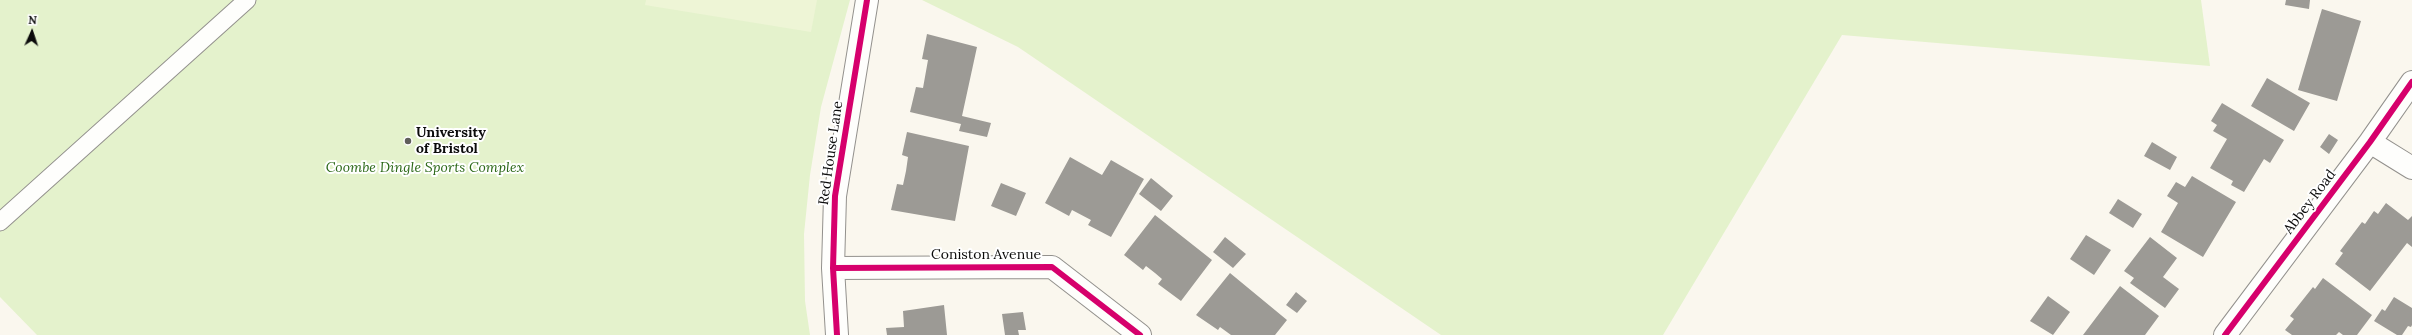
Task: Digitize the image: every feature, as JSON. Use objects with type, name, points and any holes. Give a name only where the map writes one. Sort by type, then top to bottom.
[{"type":"street","name":"Red House Lane","points":[[836,335],[833,268],[835,196],[867,0]]},
{"type":"street","name":"Abbey Road","points":[[2224,335],[2370,142],[2412,82]]},
{"type":"street","points":[[2370,142],[2412,168]]},
{"type":"street","name":"Coniston Avenue","points":[[833,268],[1052,267],[1140,335]]},
{"type":"lane","points":[[0,222],[247,0]]},
{"type":"green space","name":"Coombe Dingle Sports Complex","points":[[0,0],[850,0],[821,107],[810,175],[804,234],[805,301],[810,335],[37,335],[0,297]]},
{"type":"green space","points":[[646,0],[817,0],[811,32],[645,5]]},
{"type":"green space","points":[[922,0],[2201,0],[2210,66],[1842,35],[1663,335],[1441,335],[1018,47]]},
{"type":"building","points":[[2286,0],[2310,0],[2309,9],[2285,5]]},
{"type":"building","points":[[2322,9],[2361,21],[2337,101],[2298,90]]},
{"type":"building","points":[[927,34],[977,47],[962,116],[991,123],[987,137],[959,131],[961,124],[910,112],[916,87],[923,88],[928,60],[922,59]]},
{"type":"building","points":[[2267,78],[2310,103],[2294,131],[2251,106]]},
{"type":"building","points":[[2222,103],[2284,140],[2270,163],[2264,159],[2244,192],[2231,185],[2233,181],[2210,168],[2227,139],[2213,131],[2217,125],[2211,121]]},
{"type":"building","points":[[907,132],[969,146],[955,221],[891,210],[897,184],[903,185],[906,171],[908,157],[902,155]]},
{"type":"building","points":[[2329,134],[2338,140],[2329,154],[2320,147]]},
{"type":"building","points":[[2152,142],[2177,157],[2170,170],[2144,156]]},
{"type":"building","points":[[1070,157],[1102,175],[1111,160],[1144,179],[1111,237],[1088,225],[1091,220],[1072,210],[1069,216],[1045,203]]},
{"type":"building","points":[[2192,176],[2236,202],[2203,257],[2161,232],[2178,203],[2167,196],[2176,182],[2185,187]]},
{"type":"building","points":[[1151,178],[1173,196],[1161,211],[1139,194]]},
{"type":"building","points":[[1001,183],[1026,193],[1016,216],[991,206]]},
{"type":"building","points":[[2118,199],[2142,214],[2133,228],[2109,213]]},
{"type":"building","points":[[2386,203],[2408,220],[2412,216],[2412,247],[2407,243],[2370,291],[2335,264],[2343,253],[2340,251],[2362,222],[2365,224],[2374,211],[2378,214]]},
{"type":"building","points":[[1155,215],[1212,260],[1181,301],[1158,284],[1162,279],[1155,273],[1146,266],[1143,270],[1124,255]]},
{"type":"building","points":[[2086,235],[2111,250],[2094,275],[2070,259]]},
{"type":"building","points":[[1225,237],[1246,254],[1233,268],[1213,252]]},
{"type":"building","points":[[2150,237],[2177,258],[2163,277],[2179,289],[2165,308],[2130,283],[2134,278],[2124,271]]},
{"type":"building","points":[[1230,273],[1287,320],[1275,335],[1231,335],[1220,327],[1218,330],[1196,315]]},
{"type":"building","points":[[2323,278],[2372,315],[2357,335],[2343,335],[2339,332],[2336,335],[2292,335],[2285,330],[2294,319],[2290,316],[2313,287],[2315,289]]},
{"type":"building","points":[[2120,286],[2159,316],[2145,335],[2083,335]]},
{"type":"building","points":[[1296,292],[1307,301],[1297,313],[1286,305]]},
{"type":"building","points":[[2048,296],[2070,312],[2053,335],[2030,321]]},
{"type":"building","points":[[2394,297],[2412,308],[2412,325],[2411,327],[2408,326],[2402,335],[2397,335],[2374,321],[2382,309],[2385,311]]},
{"type":"building","points":[[944,305],[947,335],[887,335],[886,328],[904,327],[903,311]]},
{"type":"building","points":[[1023,312],[1026,330],[1018,330],[1019,335],[1005,335],[1002,314]]},
{"type":"cycle path","points":[[837,335],[833,268],[835,196],[867,0]]},
{"type":"cycle path","points":[[2225,335],[2370,142],[2412,82]]},
{"type":"cycle path","points":[[833,268],[1052,267],[1140,335]]},
{"type":"place","name":"University of Bristol","points":[[408,141]]}]
